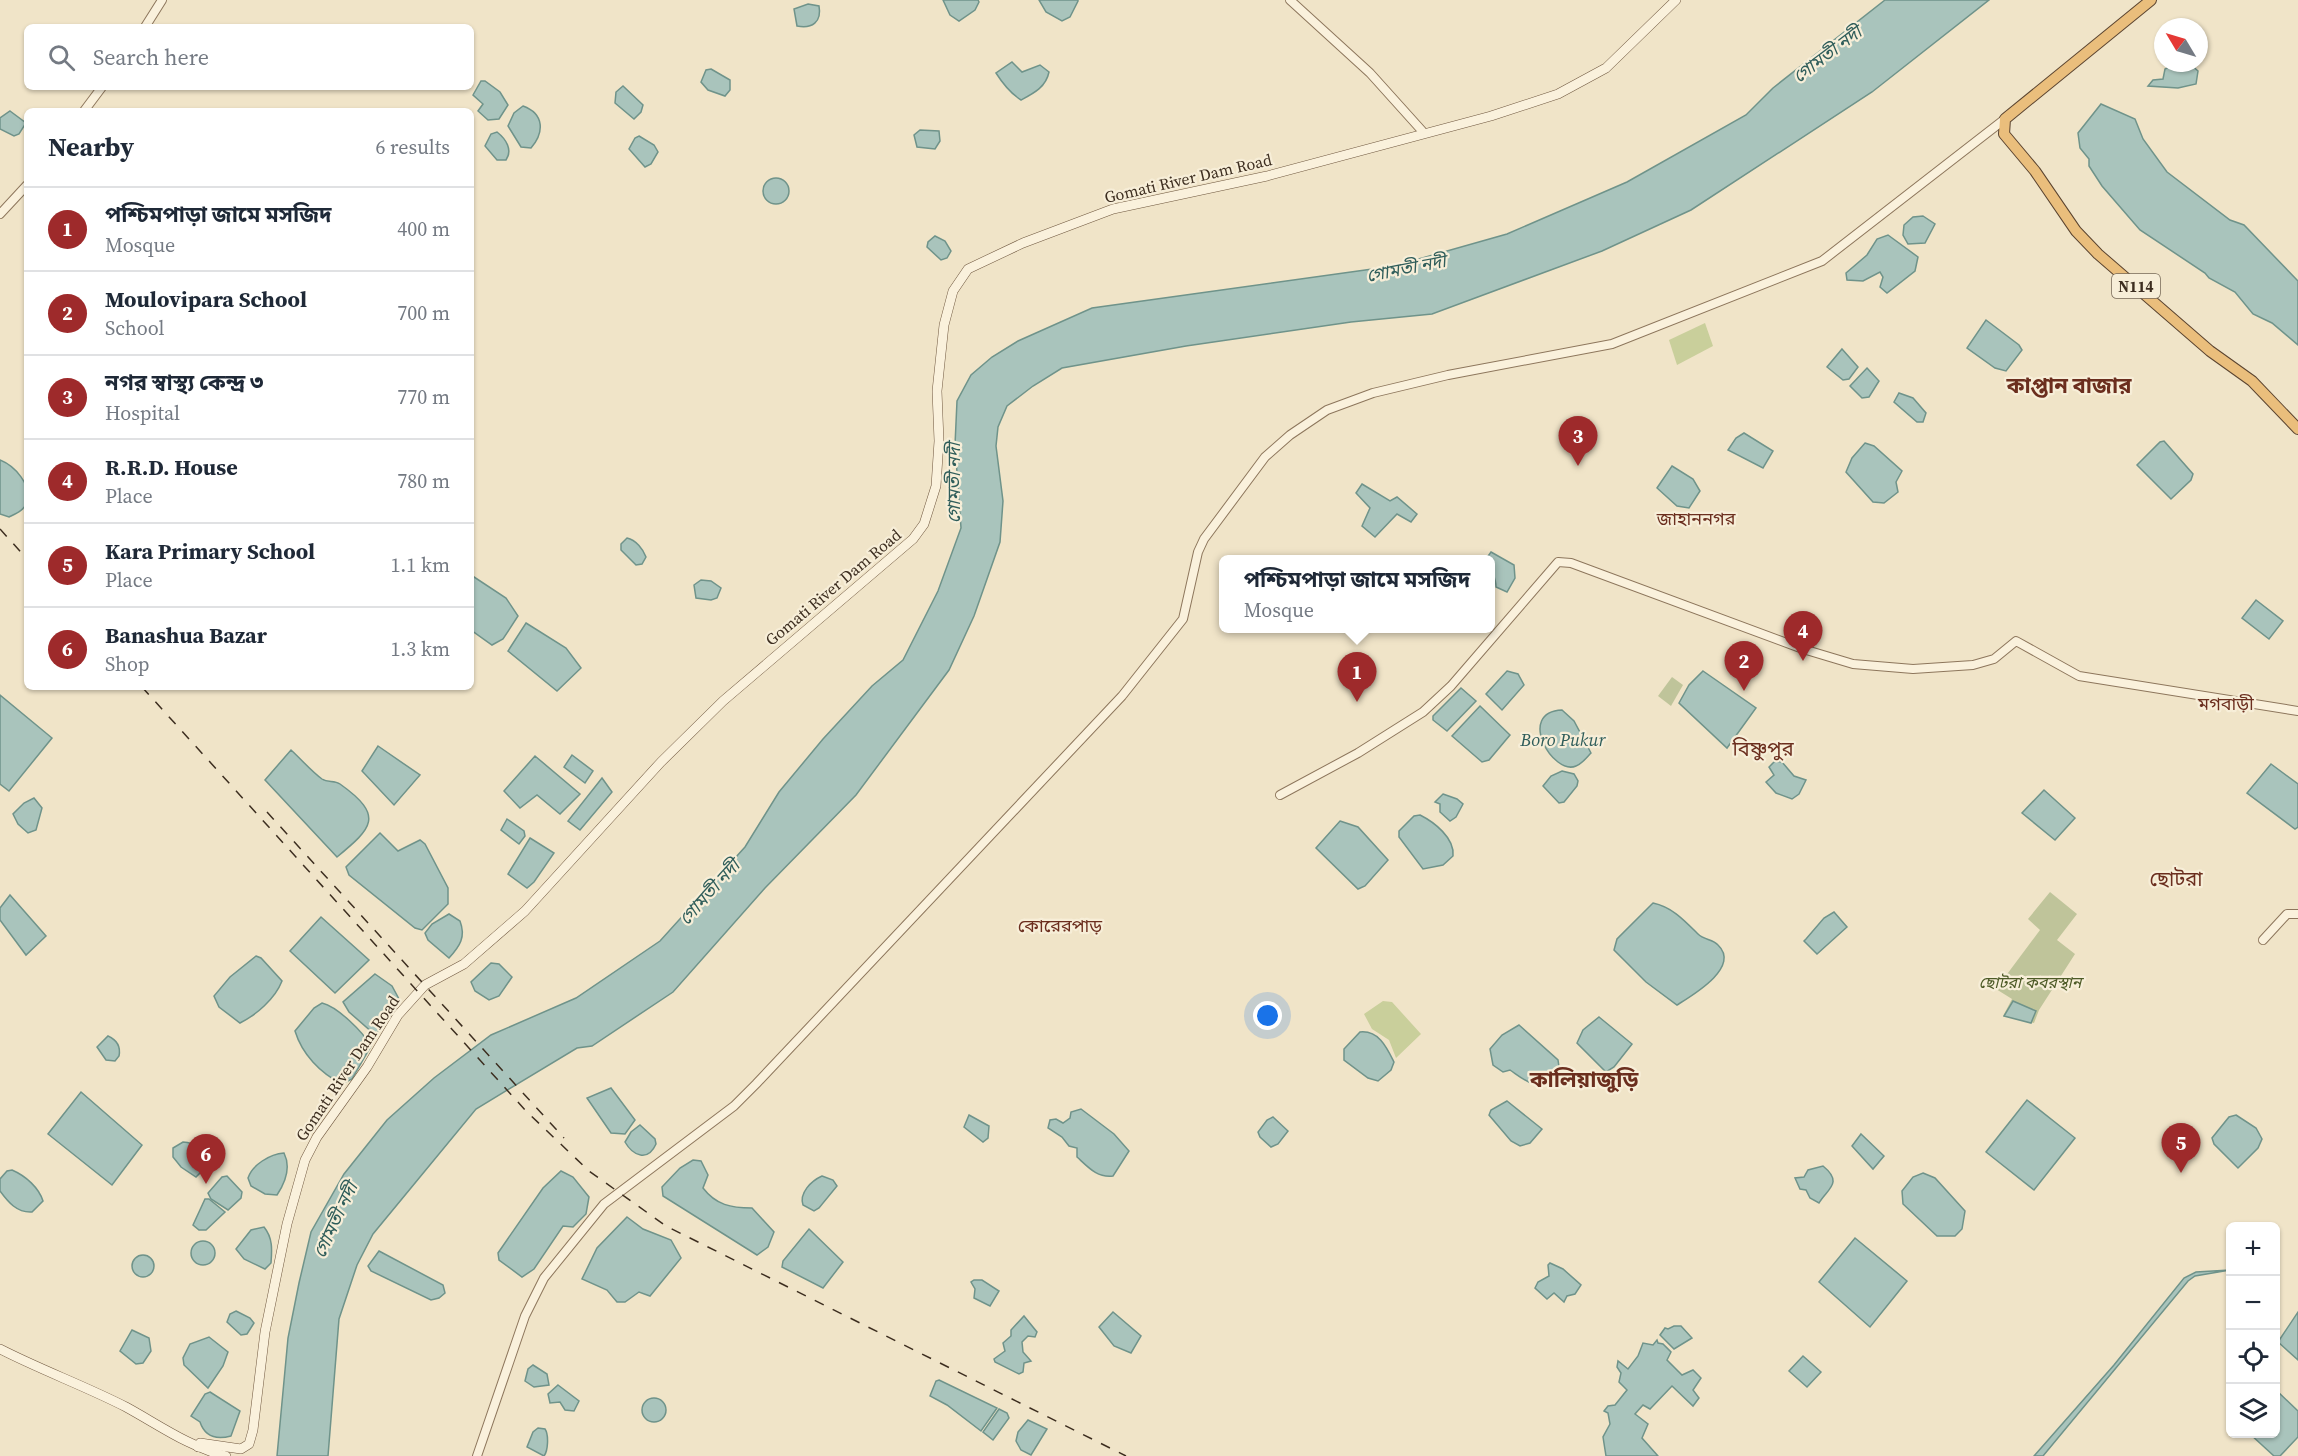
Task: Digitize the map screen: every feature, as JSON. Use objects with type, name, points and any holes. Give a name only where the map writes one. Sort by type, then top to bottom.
[{"type":"highway","points":[[2005,119],[2151,0]]},
{"type":"highway","name":"N114","points":[[2005,119],[2003,129],[2007,138],[2035,171],[2076,231],[2098,254],[2210,351],[2252,381],[2298,429]]},
{"type":"main road","name":"Gomati River Dam Road","points":[[198,1447],[200,1443],[209,1442],[241,1449],[249,1441],[255,1417],[265,1332],[287,1224],[305,1160],[312,1145],[347,1098],[398,1015],[431,981],[464,964],[525,912],[661,762],[723,701],[913,539],[924,524],[936,486],[939,441],[937,391],[944,325],[953,291],[964,272],[1023,243],[1113,209],[1267,176],[1491,116],[1558,94],[1606,68],[1676,0]]},
{"type":"main road","points":[[0,1349],[32,1366],[77,1383],[198,1447],[226,1456]]},
{"type":"street","points":[[147,24],[162,0]]},
{"type":"street","points":[[1290,0],[1370,73],[1424,133]]},
{"type":"street","points":[[86,108],[100,90]]},
{"type":"street","points":[[477,1456],[525,1316],[544,1278],[604,1204],[734,1106],[756,1084],[1122,696],[1183,619],[1198,552],[1204,539],[1256,466],[1290,435],[1327,411],[1374,393],[1448,375],[1612,344],[1822,261],[2005,119]]},
{"type":"street","points":[[0,214],[24,188]]},
{"type":"street","points":[[1280,795],[1358,753],[1423,712],[1451,686],[1558,562],[1571,563],[1803,649],[1853,664],[1913,669],[1973,665],[1994,659],[2016,642],[2079,676],[2298,711]]},
{"type":"street","points":[[2263,940],[2287,914],[2298,914]]},
{"type":"street","points":[[198,1447],[214,1456]]},
{"type":"green space","points":[[1705,323],[1713,346],[1677,365],[1669,340]]},
{"type":"green space","points":[[1672,677],[1683,685],[1671,706],[1658,696]]},
{"type":"green space","name":"ছোটরা কবরস্থান","points":[[2050,892],[2077,914],[2057,940],[2075,954],[2039,1010],[2034,1023],[2003,1016],[2012,999],[1996,989],[2040,930],[2028,919]]},
{"type":"green space","points":[[1383,1001],[1392,1002],[1421,1034],[1396,1058],[1389,1040],[1372,1029],[1364,1014]]},
{"type":"water","points":[[943,0],[978,0],[979,2],[975,10],[959,21],[950,15]]},
{"type":"water","points":[[1039,0],[1078,1],[1070,17],[1062,21],[1046,12]]},
{"type":"water","name":"গোমতী নদী","points":[[1885,0],[1989,0],[1872,92],[1691,210],[1602,251],[1432,314],[1351,322],[1186,346],[1062,368],[1007,406],[998,427],[996,446],[1003,501],[1000,542],[974,616],[949,670],[856,795],[765,888],[673,992],[592,1046],[577,1048],[476,1109],[373,1234],[357,1265],[339,1319],[328,1456],[277,1456],[288,1338],[311,1232],[344,1174],[387,1120],[434,1078],[491,1035],[576,998],[660,941],[745,847],[779,792],[823,739],[872,686],[903,660],[938,591],[961,528],[955,445],[957,401],[971,375],[992,357],[1018,341],[1092,308],[1394,266],[1507,234],[1627,182],[1746,115],[1773,88]]},
{"type":"water","points":[[808,4],[819,6],[820,12],[817,20],[811,25],[797,26],[794,9]]},
{"type":"water","points":[[1012,62],[1022,72],[1040,65],[1049,72],[1042,86],[1021,100],[1007,88],[996,73]]},
{"type":"water","points":[[711,69],[730,80],[730,90],[725,96],[708,90],[701,82],[706,70]]},
{"type":"water","points":[[2164,72],[2198,72],[2196,84],[2178,88],[2148,86],[2153,80],[2163,79]]},
{"type":"water","points":[[481,81],[485,81],[500,92],[508,105],[499,119],[488,120],[478,111],[483,104],[473,95]]},
{"type":"water","points":[[623,86],[643,105],[641,112],[634,119],[615,103],[616,92]]},
{"type":"water","points":[[2101,104],[2135,119],[2143,139],[2167,172],[2230,220],[2244,225],[2298,281],[2298,345],[2272,323],[2253,314],[2235,292],[2209,278],[2205,273],[2140,230],[2102,186],[2089,166],[2089,159],[2080,148],[2078,133]]},
{"type":"water","points":[[523,106],[535,114],[540,124],[538,136],[531,148],[521,147],[508,126],[514,113]]},
{"type":"water","points":[[10,111],[24,122],[24,126],[19,134],[14,136],[0,129],[0,118]]},
{"type":"water","points":[[920,130],[939,131],[940,141],[935,149],[917,147],[914,135]]},
{"type":"water","points":[[497,132],[508,145],[509,152],[506,160],[497,160],[485,146],[491,134]]},
{"type":"water","points":[[639,136],[654,145],[658,152],[651,164],[645,167],[629,149],[635,138]]},
{"type":"water","points":[[776,178],[785,182],[789,191],[785,200],[776,204],[767,200],[763,191],[767,182]]},
{"type":"water","points":[[1923,216],[1935,224],[1925,243],[1908,244],[1903,235],[1904,225],[1913,217]]},
{"type":"water","points":[[1888,235],[1918,257],[1915,271],[1887,293],[1880,287],[1883,277],[1880,272],[1863,281],[1847,280],[1846,273],[1867,255],[1877,239]]},
{"type":"water","points":[[935,236],[945,241],[951,251],[947,258],[941,260],[927,247],[928,242]]},
{"type":"water","points":[[1986,320],[2019,345],[2022,350],[2006,371],[1995,368],[1967,348]]},
{"type":"water","points":[[1842,349],[1858,367],[1849,379],[1843,380],[1827,367]]},
{"type":"water","points":[[1867,368],[1879,381],[1869,397],[1862,398],[1850,386]]},
{"type":"water","points":[[1899,393],[1913,398],[1926,413],[1923,422],[1917,422],[1894,402]]},
{"type":"water","points":[[1744,433],[1773,451],[1763,468],[1728,450],[1736,438]]},
{"type":"water","points":[[2164,441],[2193,474],[2191,480],[2171,499],[2137,465],[2160,442]]},
{"type":"water","points":[[1865,443],[1874,446],[1902,471],[1896,482],[1898,492],[1884,503],[1873,502],[1846,472],[1852,458]]},
{"type":"water","points":[[0,460],[16,471],[24,482],[24,507],[9,517],[0,514]]},
{"type":"water","points":[[1672,466],[1693,479],[1700,491],[1689,508],[1677,506],[1657,488]]},
{"type":"water","points":[[1362,484],[1390,501],[1397,497],[1417,514],[1411,522],[1397,514],[1375,537],[1362,526],[1370,508],[1356,493]]},
{"type":"water","points":[[627,538],[643,551],[646,557],[642,564],[636,565],[621,550],[621,544]]},
{"type":"water","points":[[1491,552],[1514,565],[1515,578],[1507,592],[1496,587],[1495,555],[1489,555]]},
{"type":"water","points":[[474,577],[506,598],[518,616],[503,639],[492,645],[474,632]]},
{"type":"water","points":[[701,580],[711,581],[721,588],[717,598],[711,600],[696,598],[694,585]]},
{"type":"water","points":[[2256,600],[2283,621],[2269,639],[2242,618]]},
{"type":"water","points":[[526,623],[566,648],[581,668],[557,691],[508,651]]},
{"type":"water","points":[[1356,657],[1366,659],[1375,672],[1374,678],[1367,684],[1357,682],[1347,667]]},
{"type":"water","points":[[1507,671],[1518,674],[1524,685],[1502,710],[1486,694]]},
{"type":"water","points":[[1703,671],[1756,708],[1727,748],[1679,703],[1689,685]]},
{"type":"water","points":[[1461,688],[1476,701],[1447,731],[1433,720],[1433,716]]},
{"type":"water","points":[[0,695],[52,738],[9,791],[0,784]]},
{"type":"water","points":[[1480,706],[1510,735],[1489,760],[1482,762],[1452,736]]},
{"type":"water","name":"Boro Pukur","points":[[1562,710],[1574,721],[1591,753],[1576,766],[1567,767],[1558,762],[1549,753],[1540,731],[1542,721],[1548,713]]},
{"type":"water","points":[[378,746],[420,775],[394,805],[362,771]]},
{"type":"water","points":[[291,750],[322,779],[338,783],[354,795],[368,814],[365,830],[337,857],[265,780]]},
{"type":"water","points":[[572,755],[593,771],[585,783],[564,767]]},
{"type":"water","points":[[535,756],[580,794],[560,814],[537,795],[520,808],[504,791]]},
{"type":"water","points":[[1775,761],[1782,762],[1794,776],[1806,780],[1799,794],[1792,799],[1776,793],[1766,782],[1774,775],[1769,767]]},
{"type":"water","points":[[2271,764],[2298,784],[2298,827],[2295,829],[2247,793]]},
{"type":"water","points":[[1562,771],[1574,774],[1578,781],[1577,786],[1564,802],[1559,803],[1543,786],[1551,776]]},
{"type":"water","points":[[602,778],[612,792],[580,830],[568,821]]},
{"type":"water","points":[[2044,790],[2075,818],[2055,840],[2022,813]]},
{"type":"water","points":[[1443,794],[1463,804],[1456,817],[1450,821],[1440,812],[1440,804],[1435,802]]},
{"type":"water","points":[[34,798],[42,808],[36,830],[28,833],[18,824],[13,814],[24,803]]},
{"type":"water","points":[[1420,815],[1437,826],[1451,843],[1453,856],[1443,865],[1423,869],[1399,837],[1399,831],[1414,816]]},
{"type":"water","points":[[507,819],[524,831],[525,836],[519,844],[501,830]]},
{"type":"water","points":[[1340,821],[1358,827],[1388,860],[1365,886],[1358,889],[1316,848]]},
{"type":"water","points":[[380,833],[398,851],[420,840],[425,844],[448,888],[448,904],[422,930],[415,928],[349,875],[346,867]]},
{"type":"water","points":[[530,838],[554,853],[534,882],[527,888],[508,874]]},
{"type":"water","points":[[10,895],[46,936],[26,955],[0,920],[0,908]]},
{"type":"water","points":[[1653,903],[1677,915],[1700,936],[1716,943],[1723,953],[1724,962],[1712,980],[1677,1005],[1646,982],[1614,950],[1617,939]]},
{"type":"water","points":[[1834,912],[1847,927],[1817,954],[1804,941],[1824,918]]},
{"type":"water","points":[[449,914],[460,921],[462,937],[449,958],[428,940],[425,933],[432,924]]},
{"type":"water","points":[[321,917],[369,960],[335,993],[290,951]]},
{"type":"water","points":[[256,956],[261,958],[282,981],[275,994],[264,1006],[240,1023],[219,1007],[214,996],[230,977]]},
{"type":"water","points":[[491,963],[499,964],[512,977],[499,996],[489,1000],[475,991],[471,982]]},
{"type":"water","points":[[375,974],[392,986],[399,999],[396,1008],[377,1033],[373,1033],[349,1012],[343,1002]]},
{"type":"water","points":[[2013,1001],[2036,1011],[2031,1023],[2004,1016]]},
{"type":"water","points":[[322,1003],[335,1009],[349,1021],[371,1046],[352,1079],[342,1084],[313,1062],[302,1047],[295,1031],[314,1008]]},
{"type":"water","points":[[1599,1017],[1632,1044],[1614,1067],[1606,1072],[1577,1043],[1583,1030]]},
{"type":"water","points":[[1519,1025],[1558,1060],[1560,1074],[1555,1083],[1536,1085],[1510,1070],[1503,1072],[1493,1065],[1490,1049],[1502,1035]]},
{"type":"water","points":[[1360,1032],[1367,1032],[1377,1037],[1394,1062],[1391,1070],[1378,1081],[1368,1078],[1344,1060],[1344,1049]]},
{"type":"water","points":[[108,1036],[114,1039],[119,1046],[119,1056],[115,1061],[106,1060],[97,1047]]},
{"type":"water","points":[[611,1088],[635,1120],[625,1134],[611,1133],[587,1098]]},
{"type":"water","points":[[81,1092],[142,1145],[112,1185],[48,1134]]},
{"type":"water","points":[[2027,1100],[2075,1138],[2034,1190],[1986,1152]]},
{"type":"water","points":[[1507,1101],[1542,1129],[1530,1143],[1520,1146],[1511,1141],[1489,1115],[1491,1110]]},
{"type":"water","points":[[1081,1109],[1114,1134],[1129,1151],[1113,1176],[1093,1171],[1077,1157],[1077,1148],[1069,1146],[1062,1137],[1048,1128],[1050,1120],[1056,1119],[1063,1123],[1070,1118],[1071,1112]]},
{"type":"water","points":[[969,1115],[989,1126],[988,1138],[983,1142],[964,1127]]},
{"type":"water","points":[[2236,1115],[2256,1128],[2262,1139],[2258,1148],[2238,1168],[2214,1144],[2212,1138],[2229,1117]]},
{"type":"water","points":[[1273,1117],[1288,1131],[1278,1144],[1271,1147],[1258,1132],[1267,1120]]},
{"type":"water","points":[[640,1125],[655,1139],[656,1144],[653,1150],[645,1155],[636,1154],[625,1142],[631,1132]]},
{"type":"water","points":[[1861,1134],[1884,1156],[1873,1169],[1852,1146]]},
{"type":"water","points":[[183,1142],[200,1148],[210,1163],[196,1177],[181,1167],[173,1157],[173,1148]]},
{"type":"water","points":[[284,1153],[287,1164],[286,1175],[277,1195],[265,1194],[251,1186],[248,1178],[257,1165],[268,1158]]},
{"type":"water","points":[[693,1160],[701,1161],[708,1175],[703,1188],[708,1194],[725,1204],[752,1208],[774,1232],[768,1247],[757,1255],[663,1196],[662,1187],[680,1168]]},
{"type":"water","points":[[1823,1166],[1833,1181],[1832,1186],[1819,1203],[1810,1198],[1806,1190],[1800,1189],[1795,1178],[1804,1177],[1808,1170]]},
{"type":"water","points":[[12,1170],[31,1183],[41,1196],[43,1201],[32,1212],[17,1209],[0,1191],[0,1179],[7,1171]]},
{"type":"water","points":[[561,1171],[573,1177],[589,1197],[586,1214],[573,1227],[563,1226],[534,1269],[522,1277],[499,1260],[498,1253],[543,1188]]},
{"type":"water","points":[[1923,1173],[1935,1178],[1965,1211],[1962,1229],[1955,1236],[1937,1236],[1903,1204],[1902,1191],[1913,1177]]},
{"type":"water","points":[[227,1176],[242,1192],[241,1198],[228,1210],[211,1199],[208,1193],[222,1177]]},
{"type":"water","points":[[822,1176],[833,1180],[837,1186],[814,1211],[803,1205],[803,1196],[810,1184]]},
{"type":"water","points":[[205,1199],[209,1199],[225,1212],[206,1230],[199,1230],[193,1225]]},
{"type":"water","points":[[627,1217],[643,1229],[671,1240],[681,1258],[650,1296],[639,1292],[625,1302],[617,1302],[607,1290],[582,1279],[597,1248]]},
{"type":"water","points":[[264,1227],[269,1235],[272,1249],[271,1263],[265,1269],[244,1259],[236,1249],[251,1230]]},
{"type":"water","points":[[809,1229],[843,1262],[823,1288],[782,1267],[783,1261]]},
{"type":"water","points":[[1855,1238],[1907,1281],[1870,1327],[1819,1282]]},
{"type":"water","points":[[203,1241],[212,1244],[215,1253],[212,1262],[203,1265],[194,1262],[191,1253],[194,1244]]},
{"type":"water","points":[[379,1251],[443,1285],[445,1293],[431,1300],[371,1271],[368,1266]]},
{"type":"water","points":[[143,1255],[151,1258],[154,1266],[151,1274],[143,1277],[135,1274],[132,1266],[135,1258]]},
{"type":"water","points":[[1550,1263],[1563,1269],[1581,1285],[1575,1294],[1567,1296],[1564,1302],[1554,1293],[1547,1299],[1535,1288],[1538,1282],[1549,1276],[1548,1265]]},
{"type":"water","points":[[2226,1270],[2195,1276],[2188,1281],[2043,1456],[2034,1456],[2114,1365],[2184,1278],[2196,1272]]},
{"type":"water","points":[[982,1280],[999,1291],[990,1306],[974,1298],[975,1289],[971,1282]]},
{"type":"water","points":[[236,1311],[250,1318],[254,1323],[247,1334],[241,1335],[227,1322],[230,1314]]},
{"type":"water","points":[[1113,1312],[1141,1336],[1131,1353],[1114,1346],[1099,1327]]},
{"type":"water","points":[[2298,1312],[2298,1360],[2280,1344],[2280,1339]]},
{"type":"water","points":[[1024,1316],[1037,1332],[1035,1337],[1028,1336],[1022,1342],[1023,1352],[1031,1361],[1024,1363],[1023,1372],[1019,1374],[995,1362],[994,1359],[1005,1351],[1003,1343],[1011,1336],[1011,1330]]},
{"type":"water","points":[[1681,1326],[1692,1338],[1674,1349],[1660,1335],[1665,1328]]},
{"type":"water","points":[[132,1330],[149,1338],[151,1351],[143,1363],[136,1364],[120,1351]]},
{"type":"water","points":[[209,1337],[228,1352],[223,1366],[208,1388],[184,1365],[183,1358],[190,1344]]},
{"type":"water","points":[[1657,1340],[1671,1352],[1667,1360],[1682,1375],[1693,1370],[1701,1378],[1693,1390],[1699,1398],[1693,1406],[1672,1386],[1650,1409],[1643,1405],[1635,1414],[1648,1424],[1642,1438],[1658,1456],[1606,1456],[1603,1437],[1610,1424],[1608,1413],[1604,1411],[1608,1406],[1615,1405],[1627,1390],[1619,1382],[1621,1373],[1617,1367],[1618,1361],[1628,1369],[1638,1356],[1643,1343],[1653,1345]]},
{"type":"water","points":[[1803,1356],[1821,1372],[1807,1387],[1789,1371]]},
{"type":"water","points":[[533,1365],[547,1374],[549,1385],[534,1387],[525,1381],[528,1369]]},
{"type":"water","points":[[939,1380],[997,1408],[981,1431],[947,1405],[930,1396],[936,1381]]},
{"type":"water","points":[[558,1385],[579,1401],[574,1411],[565,1410],[560,1402],[550,1403],[548,1394]]},
{"type":"water","points":[[210,1392],[240,1411],[231,1436],[221,1438],[208,1434],[200,1422],[191,1416],[205,1394]]},
{"type":"water","points":[[2280,1394],[2298,1411],[2298,1437],[2280,1456],[2274,1456],[2254,1438],[2280,1438]]},
{"type":"water","points":[[654,1398],[662,1402],[666,1410],[662,1418],[654,1422],[646,1418],[642,1410],[646,1402]]},
{"type":"water","points":[[999,1409],[1007,1413],[1009,1418],[993,1440],[983,1432]]},
{"type":"water","points":[[1028,1420],[1047,1429],[1031,1455],[1021,1450],[1016,1441],[1018,1432]]},
{"type":"water","points":[[538,1428],[545,1429],[547,1435],[544,1456],[527,1447],[533,1432]]},
{"type":"railway","points":[[0,529],[24,556]]},
{"type":"railway","points":[[145,690],[526,1111],[589,1171],[666,1226],[1126,1456]]},
{"type":"railway","points":[[267,812],[564,1138]]},
{"type":"place","name":"নগর স্বাস্থ্য কেন্দ্র ৩","points":[[1578,466]]},
{"type":"place","name":"R.R.D. House","points":[[1803,661]]},
{"type":"place","name":"Moulovipara School","points":[[1744,691]]},
{"type":"place","name":"পশ্চিমপাড়া জামে মসজিদ","points":[[1357,702]]},
{"type":"place","name":"Kara Primary School","points":[[2181,1173]]},
{"type":"place","name":"Banashua Bazar","points":[[206,1184]]},
{"type":"district","name":"কাপ্তান বাজার","points":[[2069,385]]},
{"type":"district","name":"জাহাননগর","points":[[1696,518]]},
{"type":"district","name":"মগবাড়ী","points":[[2226,703]]},
{"type":"district","name":"বিষ্ণুপুর","points":[[1763,749]]},
{"type":"district","name":"ছোটরা","points":[[2176,879]]},
{"type":"district","name":"কোরেরপাড়","points":[[1060,925]]},
{"type":"district","name":"কালিয়াজুড়ি","points":[[1584,1079]]}]
